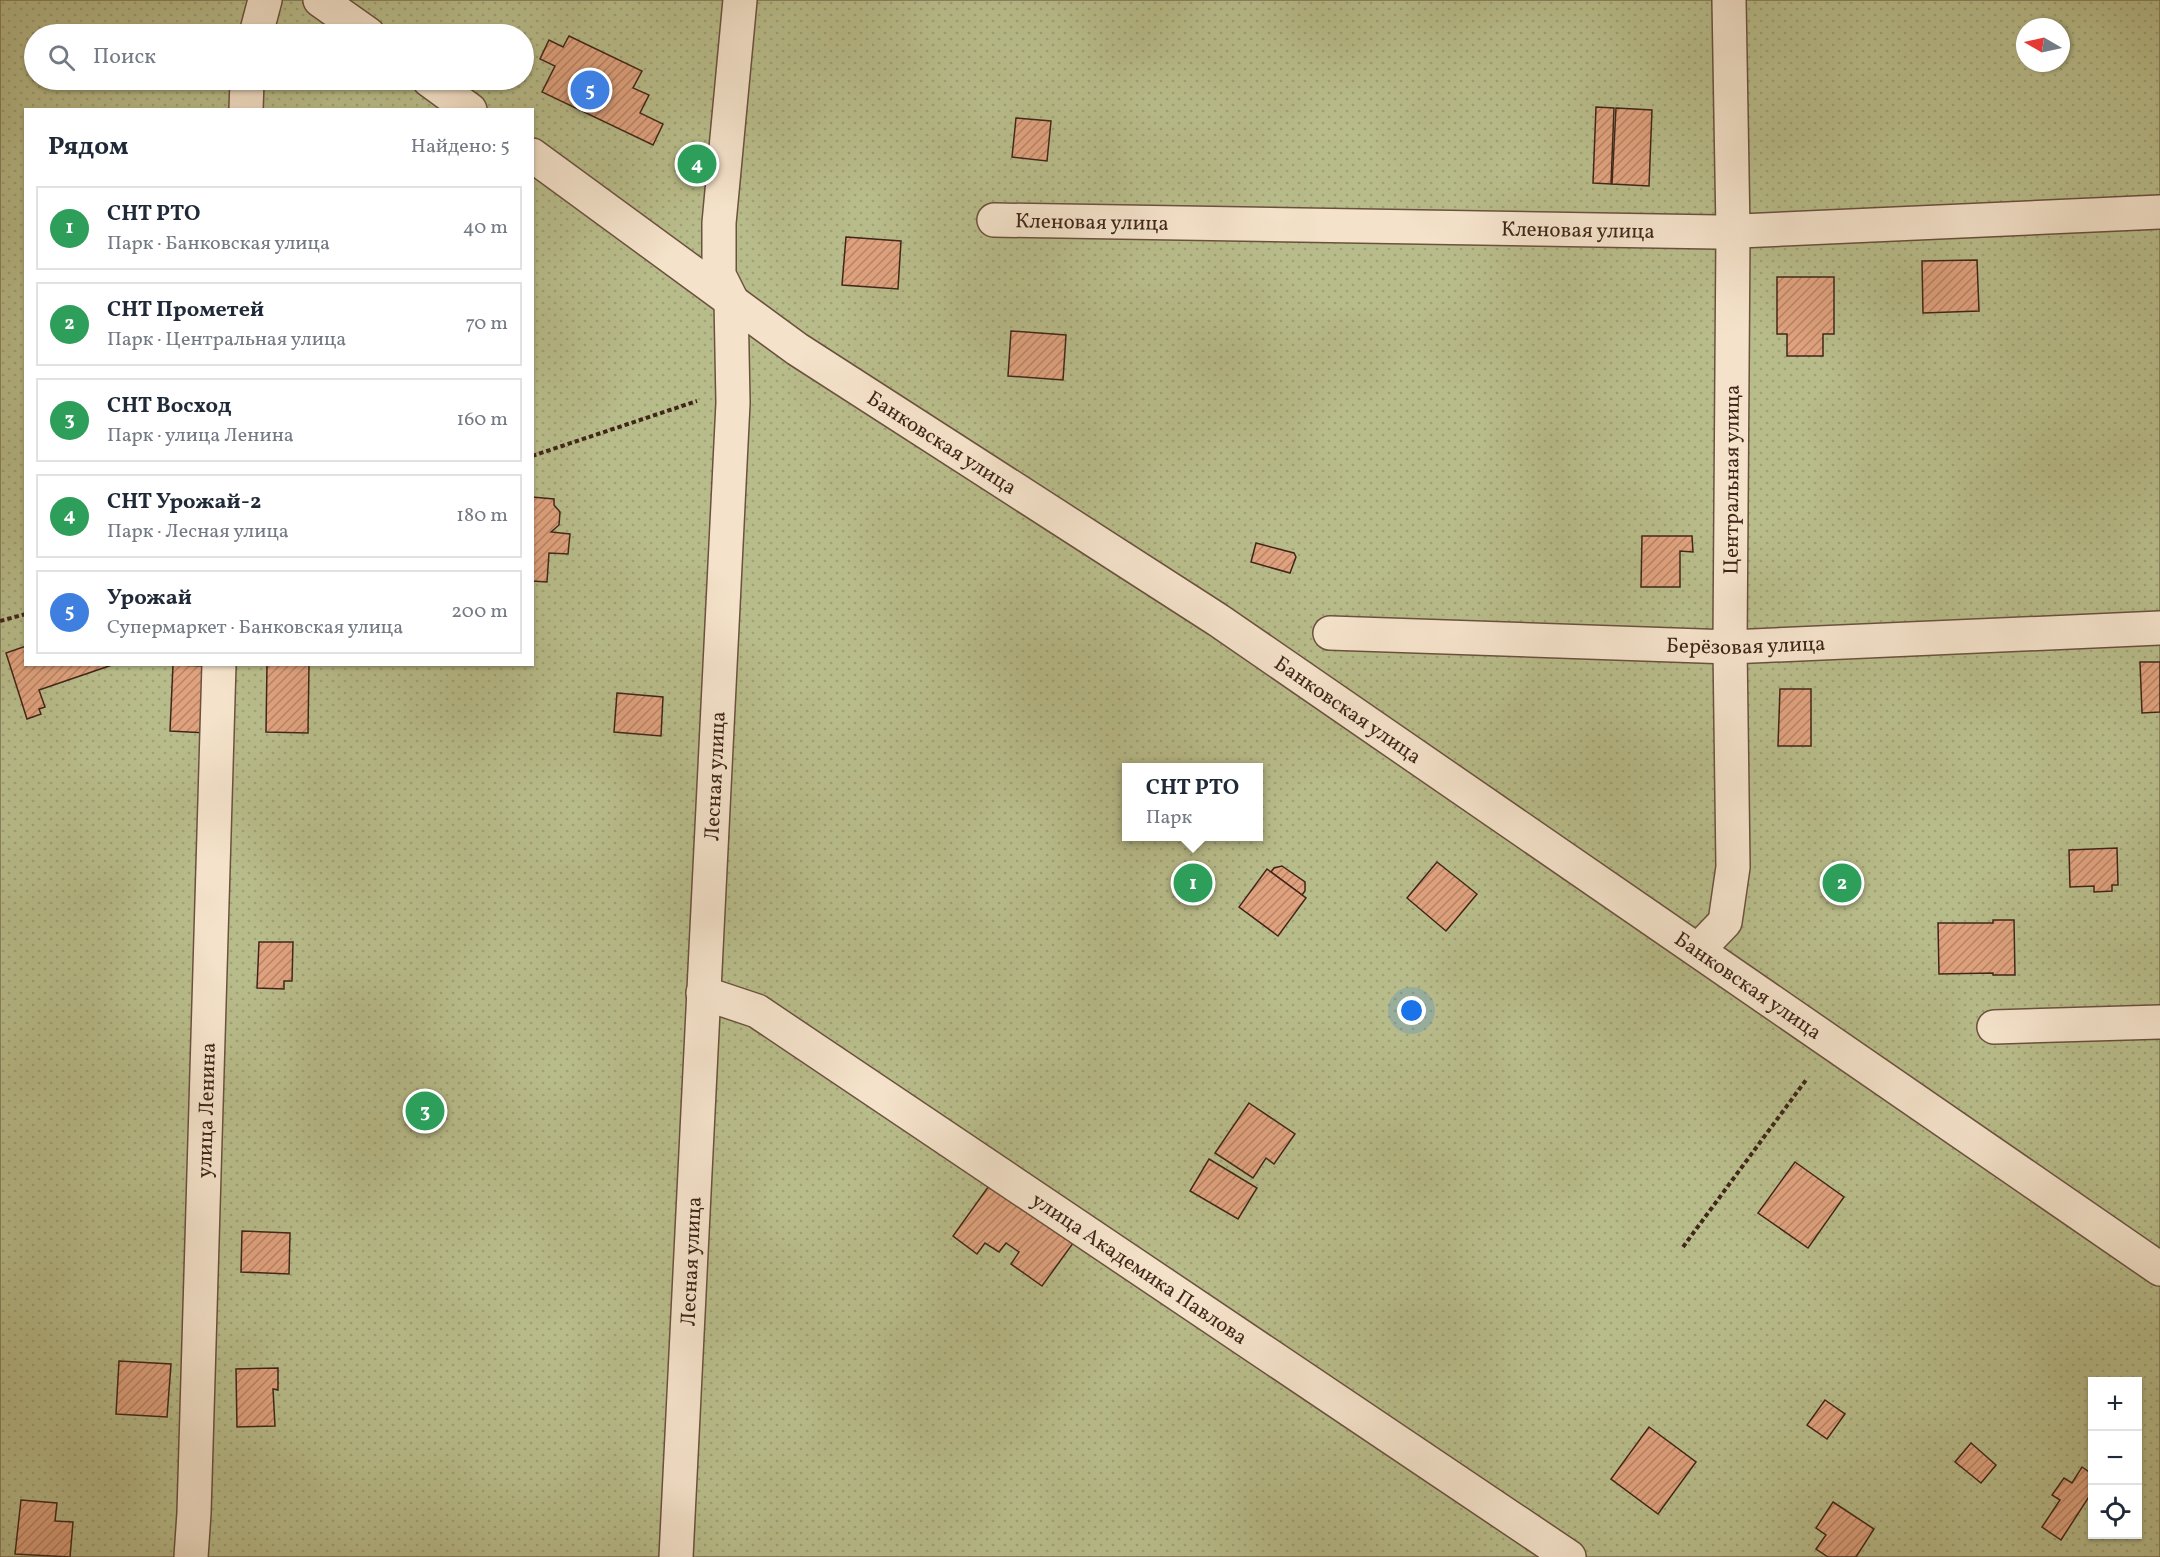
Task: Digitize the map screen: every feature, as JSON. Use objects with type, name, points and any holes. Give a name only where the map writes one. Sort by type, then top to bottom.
[{"type":"street","points":[[259,24],[265,0]]},
{"type":"street","points":[[320,0],[354,24]]},
{"type":"street","name":"Лесная улица","points":[[675,1557],[733,388],[731,299],[718,276],[719,223],[740,0]]},
{"type":"street","name":"Центральная улица","points":[[1698,950],[1725,922],[1733,867],[1730,647],[1732,231],[1729,0]]},
{"type":"street","points":[[246,108],[247,90]]},
{"type":"street","points":[[443,90],[468,108]]},
{"type":"street","name":"Банковская улица","points":[[534,156],[796,349],[1218,620],[2160,1269]]},
{"type":"street","name":"Кленовая улица","points":[[994,220],[1732,231],[2160,212]]},
{"type":"street","name":"Берёзовая улица","points":[[1330,633],[1730,647],[2160,628]]},
{"type":"street","name":"улица Ленина","points":[[191,1557],[219,666]]},
{"type":"street","name":"улица Академика Павлова","points":[[703,993],[757,1011],[1569,1557]]},
{"type":"street","points":[[1994,1027],[2160,1022]]},
{"type":"path","points":[[534,455],[733,388]]},
{"type":"path","points":[[0,621],[24,615]]},
{"type":"path","points":[[1683,1247],[1806,1080]]},
{"type":"green space","points":[[0,0],[2160,0],[2160,1557],[0,1557]]},
{"type":"building","points":[[569,36],[642,71],[633,88],[649,95],[640,113],[663,124],[653,145],[542,92],[555,66],[540,59],[549,40],[563,47]]},
{"type":"building","points":[[1596,107],[1614,108],[1611,184],[1593,183]]},
{"type":"building","points":[[1616,108],[1652,110],[1649,186],[1612,184]]},
{"type":"building","points":[[1016,118],[1051,121],[1047,161],[1012,157]]},
{"type":"building","points":[[846,237],[901,241],[898,289],[842,285]]},
{"type":"building","points":[[1977,260],[1979,311],[1923,313],[1922,261]]},
{"type":"building","points":[[1777,277],[1834,277],[1834,334],[1823,334],[1823,356],[1787,356],[1787,334],[1777,334]]},
{"type":"building","points":[[1011,331],[1066,335],[1063,380],[1008,376]]},
{"type":"building","points":[[534,497],[554,499],[554,505],[560,512],[559,525],[551,532],[570,534],[568,554],[549,553],[547,582],[534,581]]},
{"type":"building","points":[[1642,536],[1692,536],[1693,552],[1680,551],[1680,587],[1641,587]]},
{"type":"building","points":[[1256,543],[1294,553],[1296,557],[1290,573],[1251,562]]},
{"type":"building","points":[[24,647],[24,666],[109,666],[39,690],[45,707],[39,709],[41,714],[27,719],[6,653]]},
{"type":"building","points":[[2140,662],[2160,662],[2160,712],[2142,713]]},
{"type":"building","points":[[173,666],[209,666],[207,733],[170,731]]},
{"type":"building","points":[[267,666],[309,666],[308,733],[266,732]]},
{"type":"building","points":[[1780,689],[1811,689],[1811,746],[1778,746]]},
{"type":"building","points":[[617,693],[663,697],[661,736],[614,732]]},
{"type":"building","points":[[2117,848],[2118,885],[2112,885],[2112,891],[2094,892],[2094,886],[2070,887],[2069,850]]},
{"type":"building","points":[[1437,862],[1477,894],[1446,931],[1407,898]]},
{"type":"building","points":[[1282,866],[1305,882],[1305,891],[1302,895],[1271,872],[1274,868]]},
{"type":"building","points":[[1267,869],[1306,898],[1278,936],[1239,907]]},
{"type":"building","points":[[1993,920],[2014,920],[2015,975],[1939,974],[1938,923],[1993,923]]},
{"type":"building","points":[[259,942],[293,942],[292,981],[284,981],[284,989],[257,988]]},
{"type":"building","points":[[1249,1103],[1295,1134],[1274,1164],[1266,1158],[1253,1178],[1215,1153]]},
{"type":"building","points":[[1209,1159],[1257,1188],[1238,1219],[1190,1191]]},
{"type":"building","points":[[1795,1162],[1844,1197],[1808,1248],[1758,1213]]},
{"type":"building","points":[[996,1176],[1079,1235],[1042,1286],[1011,1264],[1019,1252],[1006,1243],[999,1252],[985,1243],[977,1254],[953,1236]]},
{"type":"building","points":[[242,1231],[290,1233],[289,1274],[241,1272]]},
{"type":"building","points":[[119,1361],[171,1364],[167,1417],[116,1414]]},
{"type":"building","points":[[278,1368],[278,1390],[273,1389],[275,1426],[237,1427],[236,1369]]},
{"type":"building","points":[[1825,1400],[1845,1414],[1827,1439],[1807,1425]]},
{"type":"building","points":[[1649,1427],[1696,1462],[1658,1514],[1611,1479]]},
{"type":"building","points":[[1971,1443],[1996,1465],[1981,1483],[1955,1462]]},
{"type":"building","points":[[2082,1467],[2088,1471],[2088,1498],[2061,1540],[2042,1527],[2060,1500],[2052,1495],[2064,1478],[2072,1483]]},
{"type":"building","points":[[21,1500],[57,1503],[55,1521],[73,1522],[70,1557],[15,1554]]},
{"type":"building","points":[[1833,1502],[1874,1529],[1856,1557],[1828,1557],[1816,1549],[1826,1535],[1816,1528]]},
{"type":"place","name":"Урожай","points":[[590,90]]},
{"type":"place","name":"СНТ Урожай-2","points":[[697,164]]},
{"type":"place","name":"СНТ РТО","points":[[1193,883]]},
{"type":"place","name":"СНТ Прометей","points":[[1842,883]]},
{"type":"place","name":"СНТ Восход","points":[[425,1111]]}]
